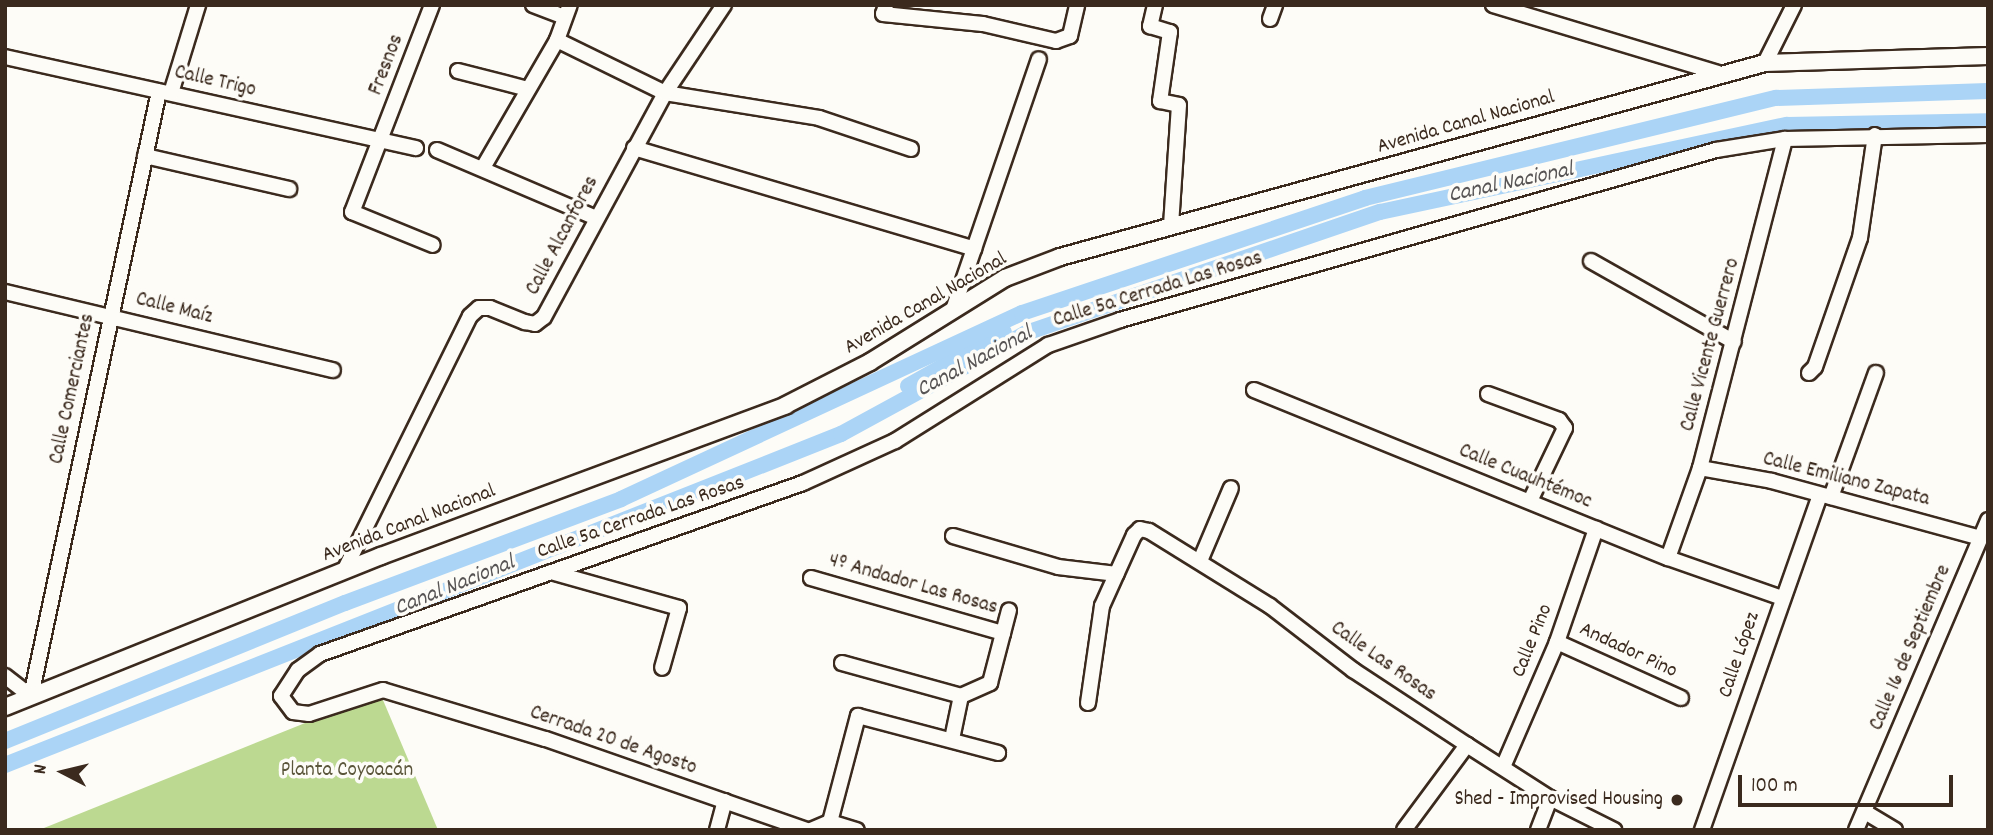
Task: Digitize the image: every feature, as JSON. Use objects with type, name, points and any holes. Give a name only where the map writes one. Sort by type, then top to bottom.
[{"type":"street","name":"Calle Comerciantes","points":[[31,696],[145,156],[165,92],[198,5]]},
{"type":"street","name":"Fresnos","points":[[432,5],[352,212],[433,245]]},
{"type":"street","points":[[484,166],[557,40],[567,11],[533,5]]},
{"type":"street","name":"Calle Alcanfores","points":[[344,572],[470,316],[479,308],[490,308],[535,324],[544,317],[594,217],[665,93],[724,5]]},
{"type":"street","points":[[886,5],[883,14],[983,24],[1065,41],[1077,5]]},
{"type":"street","points":[[1155,5],[1150,26],[1170,32],[1160,101],[1179,105],[1171,226]]},
{"type":"street","points":[[1493,5],[1718,73]]},
{"type":"street","points":[[1765,63],[1794,5]]},
{"type":"street","points":[[557,40],[665,93],[819,118],[911,149]]},
{"type":"street","name":"Avenida Canal Nacional","points":[[5,707],[344,572],[786,405],[870,362],[1005,278],[1171,226],[1718,73],[1765,63],[1988,56]]},
{"type":"street","name":"Calle Trigo","points":[[5,57],[416,148]]},
{"type":"street","points":[[953,310],[1039,59]]},
{"type":"street","points":[[458,71],[528,89]]},
{"type":"street","points":[[1809,373],[1815,367],[1860,238],[1875,135]]},
{"type":"street","name":"Calle 5a Cerrada Las Rosas","points":[[281,696],[298,670],[320,654],[821,474],[895,441],[1048,345],[1120,320],[1680,160],[1786,139],[1875,135],[1988,135]]},
{"type":"street","name":"Calle Vicente Guerrero","points":[[1668,558],[1700,468],[1786,139]]},
{"type":"street","points":[[634,148],[974,249]]},
{"type":"street","points":[[437,150],[484,166],[594,217]]},
{"type":"street","points":[[145,156],[289,189]]},
{"type":"street","points":[[1591,261],[1734,342]]},
{"type":"street","name":"Calle Maíz","points":[[5,292],[333,370]]},
{"type":"street","name":"Calle López","points":[[1702,830],[1782,598],[1876,373]]},
{"type":"street","name":"Calle Cuauhtémoc","points":[[1254,390],[1668,558],[1782,598]]},
{"type":"street","points":[[1488,394],[1559,419],[1565,428],[1530,501]]},
{"type":"street","name":"Calle Emiliano Zapata","points":[[1700,468],[1825,496],[1980,538]]},
{"type":"street","points":[[1200,562],[1231,488]]},
{"type":"street","name":"Calle 16 de Septiembre","points":[[1856,830],[1988,520]]},
{"type":"street","name":"Calle Las Rosas","points":[[1117,574],[1133,535],[1140,529],[1149,531],[1270,606],[1353,670],[1467,745],[1550,798],[1614,830]]},
{"type":"street","name":"Calle Pino","points":[[1503,767],[1557,642],[1597,529]]},
{"type":"street","points":[[953,536],[1058,567],[1117,574],[1097,629],[1088,704]]},
{"type":"street","points":[[551,572],[678,608],[663,668]]},
{"type":"street","name":"4º Andador Las Rosas","points":[[811,578],[1003,634]]},
{"type":"street","points":[[842,663],[961,696],[990,683],[1009,610]]},
{"type":"street","name":"Andador Pino","points":[[1557,642],[1681,698]]},
{"type":"street","points":[[5,676],[31,696]]},
{"type":"street","name":"Cerrada 20 de Agosto","points":[[281,696],[293,712],[309,714],[383,690],[809,830],[830,821]]},
{"type":"street","points":[[953,739],[961,696]]},
{"type":"street","points":[[857,830],[830,821],[855,719],[869,716],[998,753]]},
{"type":"street","points":[[1404,830],[1467,745]]},
{"type":"street","points":[[1538,830],[1550,798]]},
{"type":"street","points":[[717,830],[725,801]]},
{"type":"street","points":[[1865,812],[1895,830]]},
{"type":"green space","name":"Planta Coyoacán","points":[[380,693],[438,830],[39,830]]},
{"type":"waterway","name":"Canal Nacional","points":[[5,741],[345,603],[621,499],[1022,313],[1365,198],[1776,98],[1988,91]]},
{"type":"waterway","name":"Canal Nacional","points":[[5,765],[841,434],[1026,333],[1380,212],[1787,125],[1988,121]]},
{"type":"waterway","name":"Canal Nacional","points":[[908,386],[1004,332]]},
{"type":"place","name":"Shed - Improvised Housing","points":[[1677,800]]}]
